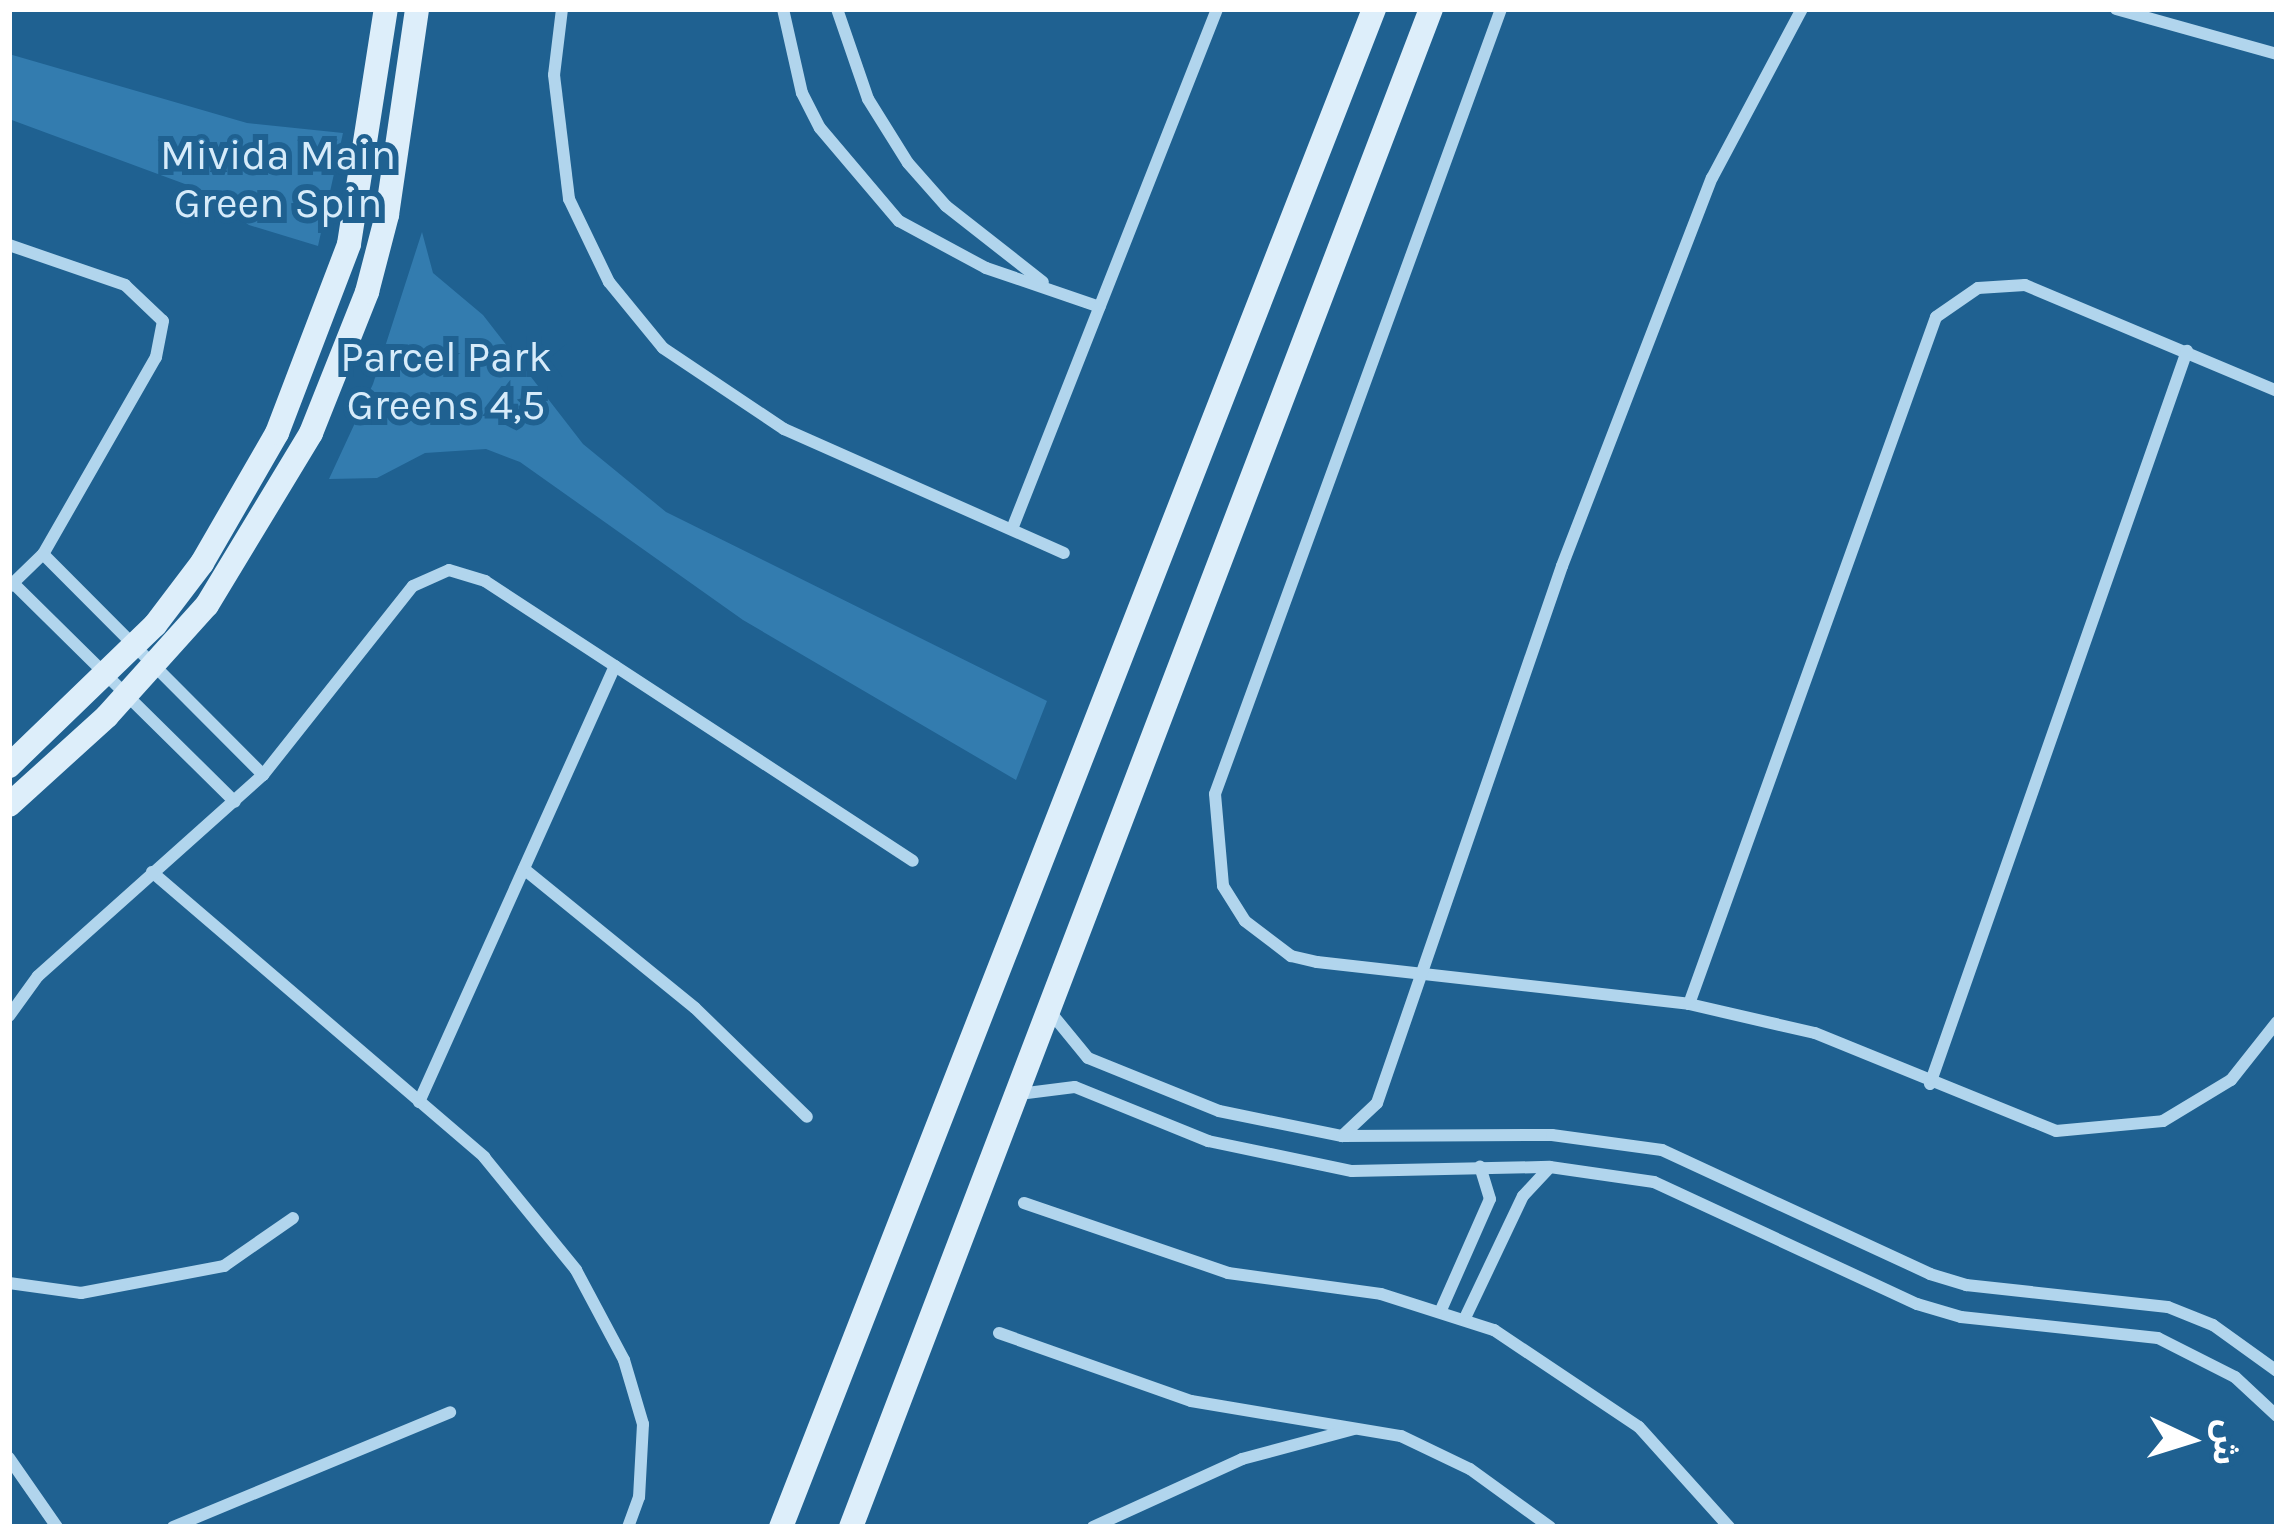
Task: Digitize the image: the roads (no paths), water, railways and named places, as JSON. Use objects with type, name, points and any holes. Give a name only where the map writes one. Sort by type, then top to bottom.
[{"type":"street","points":[[144,658],[244,496],[305,373],[359,206],[386,9]]},
{"type":"street","points":[[9,806],[243,554],[344,355],[387,215],[417,9]]},
{"type":"street","points":[[562,9],[554,75],[569,199],[634,316],[736,402],[1064,553]]},
{"type":"street","points":[[783,9],[802,93],[869,193],[940,247],[1100,307]]},
{"type":"street","points":[[837,9],[868,99],[908,163],[946,206],[1049,286]]},
{"type":"street","points":[[1012,530],[1217,9]]},
{"type":"street","points":[[782,1527],[1374,9]]},
{"type":"street","points":[[851,1527],[1431,9]]},
{"type":"street","points":[[1501,9],[1215,794],[1223,886],[1263,940],[1317,962],[1689,1004],[1815,1033],[1930,1084],[2056,1131],[2163,1121],[2231,1080],[2277,1022]]},
{"type":"street","points":[[1342,1136],[1377,1103],[1562,566],[1712,178],[1802,9]]},
{"type":"street","points":[[2116,9],[2277,54]]},
{"type":"street","points":[[9,245],[125,285],[163,321],[156,357],[43,554],[11,585],[235,802]]},
{"type":"street","points":[[1689,1004],[1936,317],[1978,288],[2025,285],[2277,391]]},
{"type":"street","points":[[1930,1084],[2187,351]]},
{"type":"street","points":[[43,554],[263,775]]},
{"type":"street","points":[[9,1016],[38,976],[263,775],[413,586],[449,570],[485,581],[914,861]]},
{"type":"street","points":[[419,1102],[615,666]]},
{"type":"street","points":[[9,766],[118,686]]},
{"type":"street","points":[[524,869],[695,1008],[807,1117]]},
{"type":"street","points":[[152,872],[484,1157],[576,1270],[624,1360],[643,1424],[639,1497],[628,1527]]},
{"type":"street","points":[[1049,1009],[1088,1058],[1219,1111],[1342,1136],[1617,1141],[1698,1162],[1966,1285],[2168,1306],[2213,1325],[2277,1371]]},
{"type":"street","points":[[1127,1108],[1139,1079]]},
{"type":"street","points":[[1018,1094],[1075,1087],[1279,1160],[1352,1171],[1550,1167],[1654,1182],[1960,1317],[2158,1338],[2235,1377],[2277,1416]]},
{"type":"street","points":[[1441,1310],[1490,1199],[1480,1167]]},
{"type":"street","points":[[1465,1318],[1522,1196],[1550,1167]]},
{"type":"street","points":[[1024,1203],[1228,1273],[1465,1318],[1591,1388],[1684,1470],[1729,1527]]},
{"type":"street","points":[[9,1283],[81,1293],[224,1266],[293,1218]]},
{"type":"street","points":[[1840,1264],[1852,1234]]},
{"type":"street","points":[[999,1333],[1191,1401],[1360,1427],[1435,1450],[1550,1527]]},
{"type":"street","points":[[173,1527],[450,1412]]},
{"type":"street","points":[[1093,1527],[1242,1459],[1360,1427]]},
{"type":"street","points":[[9,1458],[57,1527]]},
{"type":"park label","name":"Mivida Main Green Spin","points":[[278,179]]},
{"type":"park label","name":"Parcel Park Greens 4,5","points":[[446,381]]}]
